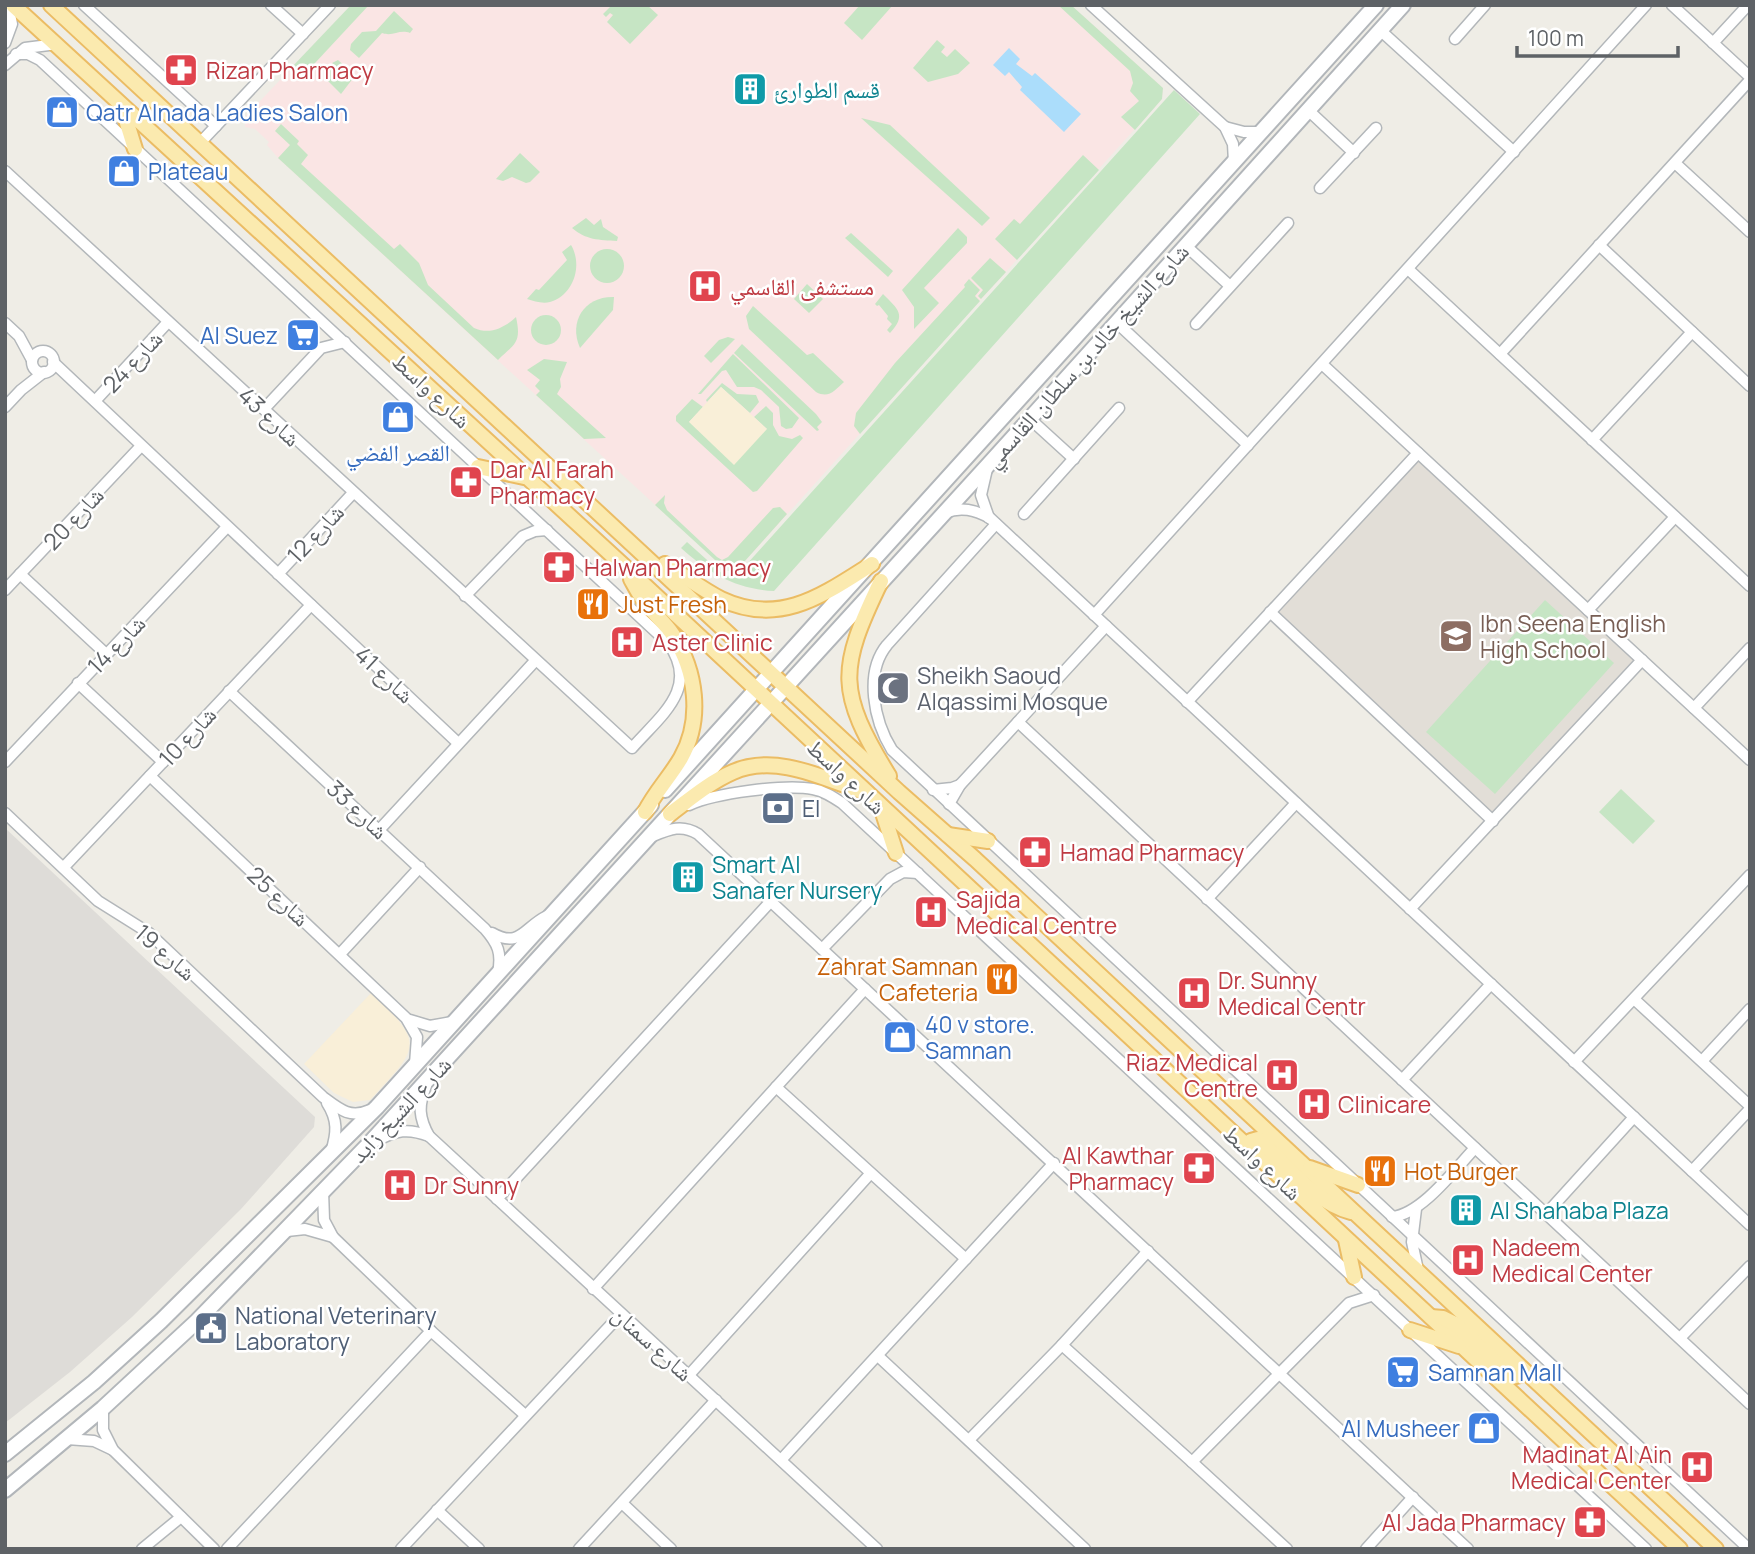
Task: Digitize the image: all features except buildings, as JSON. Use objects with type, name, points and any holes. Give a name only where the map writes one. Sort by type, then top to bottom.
[{"type":"main road","name":"شارع واسط","points":[[11,5],[57,44],[625,568],[1680,1549]]},
{"type":"main road","name":"شارع واسط","points":[[51,5],[1716,1549]]},
{"type":"main road","name":"شارع الشيخ خالد بن سلطان القاسمي","points":[[755,690],[1376,5]]},
{"type":"main road","name":"شارع الشيخ خالد بن سلطان القاسمي","points":[[770,704],[1402,5]]},
{"type":"main road","points":[[121,103],[135,149]]},
{"type":"main road","points":[[1265,156],[1260,153],[1260,147],[1279,122],[1282,111]]},
{"type":"main road","points":[[478,467],[526,477]]},
{"type":"main road","points":[[649,558],[662,562],[733,604],[772,610],[812,601],[872,564]]},
{"type":"main road","points":[[625,568],[645,603],[669,629],[693,684],[693,724],[681,757],[659,786],[645,812]]},
{"type":"main road","points":[[881,581],[861,622],[850,653],[850,693],[862,728],[900,792]]},
{"type":"main road","name":"شارع الشيخ زايد","points":[[5,1454],[94,1382],[161,1321],[330,1155],[498,976],[755,690]]},
{"type":"main road","name":"شارع الشيخ زايد","points":[[5,1490],[103,1408],[197,1321],[287,1231],[770,704]]},
{"type":"main road","points":[[670,814],[723,777],[757,766],[782,766],[806,771],[865,793]]},
{"type":"main road","points":[[882,808],[896,853]]},
{"type":"main road","points":[[946,834],[988,841]]},
{"type":"main road","points":[[1251,1151],[1251,1142],[1258,1139],[1326,1202],[1356,1213]]},
{"type":"main road","points":[[1305,1166],[1358,1185]]},
{"type":"main road","points":[[1346,1240],[1354,1277]]},
{"type":"main road","points":[[1430,1317],[1443,1318],[1455,1324],[1512,1377],[1520,1375],[1522,1368]]},
{"type":"main road","points":[[1410,1330],[1463,1347]]},
{"type":"street","points":[[5,43],[12,24],[11,5]]},
{"type":"street","points":[[84,5],[216,126]]},
{"type":"street","points":[[271,5],[303,34]]},
{"type":"street","points":[[199,144],[330,5]]},
{"type":"street","points":[[1091,5],[1225,127],[1233,144],[1234,163]]},
{"type":"street","points":[[1455,39],[1485,5]]},
{"type":"street","points":[[1094,615],[1646,5]]},
{"type":"street","points":[[1500,354],[1750,78],[1672,5]]},
{"type":"street","points":[[1713,43],[1748,5]]},
{"type":"street","points":[[1380,30],[1514,152]]},
{"type":"street","points":[[5,65],[16,54],[35,45],[57,44]]},
{"type":"street","points":[[16,54],[28,54],[40,60],[679,652]]},
{"type":"street","points":[[1308,110],[1354,153]]},
{"type":"street","points":[[1225,127],[1263,132]]},
{"type":"street","points":[[1320,188],[1376,128]]},
{"type":"street","points":[[1675,163],[1750,232]]},
{"type":"street","name":"شارع 43","points":[[5,171],[632,748],[678,694],[681,676],[679,652]]},
{"type":"street","points":[[1196,324],[1288,223]]},
{"type":"street","points":[[1185,245],[1230,286]]},
{"type":"street","points":[[1599,245],[1750,386]]},
{"type":"street","points":[[1408,269],[1750,586]]},
{"type":"street","name":"شارع 24","points":[[95,401],[168,322]]},
{"type":"street","points":[[1116,322],[1248,445]]},
{"type":"street","points":[[5,323],[19,336],[51,356],[53,362],[5,407]]},
{"type":"street","points":[[321,348],[325,323]]},
{"type":"street","points":[[1592,440],[1692,332]]},
{"type":"street","points":[[19,336],[38,372],[73,380]]},
{"type":"street","points":[[264,409],[321,348],[345,342]]},
{"type":"street","points":[[21,390],[36,353],[44,351]]},
{"type":"street","name":"شارع 41","points":[[53,362],[458,743]]},
{"type":"street","points":[[1322,364],[1750,760]]},
{"type":"street","points":[[1024,514],[1119,408]]},
{"type":"street","points":[[1029,418],[1074,458]]},
{"type":"street","name":"شارع 20","points":[[5,590],[141,446]]},
{"type":"street","points":[[1187,702],[1418,453]]},
{"type":"street","points":[[989,464],[981,495],[993,521]]},
{"type":"street","name":"شارع 12","points":[[278,574],[353,493]]},
{"type":"street","points":[[942,514],[951,510],[971,510],[993,521],[1750,1225]]},
{"type":"street","points":[[523,536],[527,511]]},
{"type":"street","points":[[1588,610],[1675,517]]},
{"type":"street","points":[[993,521],[878,659],[874,688],[877,713],[885,738],[901,760],[1749,1549]]},
{"type":"street","name":"شارع 14","points":[[5,762],[227,527]]},
{"type":"street","points":[[466,596],[523,536],[547,530]]},
{"type":"street","points":[[20,574],[106,654]]},
{"type":"street","name":"شارع 10","points":[[64,867],[311,605]]},
{"type":"street","points":[[1270,612],[1493,821]]},
{"type":"street","points":[[949,804],[960,785],[1106,626]]},
{"type":"street","points":[[1694,708],[1750,648]]},
{"type":"street","points":[[1410,909],[1642,660]]},
{"type":"street","points":[[380,829],[536,661]]},
{"type":"street","points":[[78,683],[163,762]]},
{"type":"street","name":"شارع 33","points":[[229,691],[485,929],[496,941],[500,951],[498,976]]},
{"type":"street","points":[[1018,722],[1750,1404]]},
{"type":"street","name":"شارع 25","points":[[150,776],[407,1018]]},
{"type":"street","points":[[933,789],[960,785]]},
{"type":"street","points":[[670,814],[714,795],[792,788],[814,789],[842,803],[1646,1549]]},
{"type":"street","points":[[1207,899],[1296,803]]},
{"type":"street","name":"شارع 19","points":[[5,813],[105,906],[149,933],[323,1097]]},
{"type":"street","points":[[647,838],[677,828],[692,830],[1468,1549]]},
{"type":"street","points":[[890,879],[896,853]]},
{"type":"street","points":[[340,954],[420,867]]},
{"type":"street","points":[[822,949],[890,879],[903,872],[918,873]]},
{"type":"street","points":[[1574,1062],[1748,881]]},
{"type":"street","points":[[496,1199],[771,901]]},
{"type":"street","name":"شارع 33","points":[[485,929],[505,939],[514,939],[554,912]]},
{"type":"street","points":[[1402,1080],[1491,984]]},
{"type":"street","points":[[593,1289],[865,989]]},
{"type":"street","points":[[1634,999],[1750,1107],[1692,1171]]},
{"type":"street","points":[[1702,1061],[1750,1009]]},
{"type":"street","points":[[407,1018],[430,1026],[456,1020]]},
{"type":"street","points":[[407,1018],[417,1037],[415,1066]]},
{"type":"street","points":[[428,1079],[419,1111],[429,1136]]},
{"type":"street","points":[[776,1087],[966,1259]]},
{"type":"street","points":[[323,1097],[340,1110],[351,1114],[363,1113],[377,1107]]},
{"type":"street","points":[[323,1097],[336,1122],[336,1134],[330,1155]]},
{"type":"street","points":[[1546,1214],[1634,1117]]},
{"type":"street","points":[[368,1145],[401,1130],[416,1131],[429,1136]]},
{"type":"street","name":"شارع سمنان","points":[[429,1136],[877,1549]]},
{"type":"street","points":[[1392,1217],[1416,1209],[1475,1148]]},
{"type":"street","points":[[781,1460],[1054,1163]]},
{"type":"street","points":[[689,1375],[870,1174]]},
{"type":"street","points":[[323,1191],[324,1220],[333,1237],[431,1331],[525,1415]]},
{"type":"street","points":[[1416,1209],[1412,1234],[1418,1272]]},
{"type":"street","points":[[287,1231],[305,1229],[333,1237]]},
{"type":"street","points":[[969,1440],[1062,1345],[1148,1251]]},
{"type":"street","points":[[1680,1338],[1750,1266]]},
{"type":"street","points":[[1349,1303],[1354,1277]]},
{"type":"street","points":[[1192,1462],[1349,1303],[1374,1295]]},
{"type":"street","points":[[401,1549],[621,1314]]},
{"type":"street","points":[[227,1549],[431,1331]]},
{"type":"street","points":[[1062,1345],[1287,1549]]},
{"type":"street","points":[[878,1356],[1086,1549]]},
{"type":"street","points":[[579,1549],[716,1400]]},
{"type":"street","points":[[103,1408],[103,1430],[113,1450],[214,1549]]},
{"type":"street","points":[[66,1439],[94,1441],[113,1450]]},
{"type":"street","points":[[1366,1549],[1413,1497]]},
{"type":"street","points":[[622,1503],[671,1549]]},
{"type":"street","points":[[437,1510],[479,1549]]},
{"type":"street","points":[[142,1549],[181,1517]]},
{"type":"shaded area","name":"مستشفى القاسمي","points":[[351,5],[1071,5],[1163,88],[1162,99],[736,571],[727,571],[278,158],[267,145],[269,142],[255,129],[245,127],[246,116]]},
{"type":"shaded area","name":"Ibn Seena English High School","points":[[1418,453],[1642,660],[1493,821],[1270,612]]},
{"type":"shaded area","points":[[5,828],[315,1117],[314,1127],[241,1209],[132,1317],[70,1372],[5,1423]]},
{"type":"green space","points":[[351,5],[369,5],[302,77],[292,67]]},
{"type":"green space","points":[[612,5],[647,5],[658,15],[630,44],[607,22],[613,15],[610,13],[606,17],[603,14]]},
{"type":"green space","points":[[860,5],[893,5],[862,40],[844,23]]},
{"type":"green space","points":[[1058,5],[1071,5],[1163,88],[1162,99],[1135,130],[1121,117],[1139,101],[1130,91],[1133,83],[1130,71]]},
{"type":"green space","points":[[394,11],[413,29],[410,33],[382,33],[359,58],[350,50],[351,44],[362,32],[376,31]]},
{"type":"green space","points":[[937,40],[945,47],[941,52],[947,57],[955,49],[970,63],[958,74],[928,82],[913,68]]},
{"type":"green space","points":[[338,60],[354,77],[341,94],[324,77],[334,65],[332,63]]},
{"type":"green space","points":[[1174,90],[1200,114],[774,591],[747,587],[723,578],[681,548],[687,542],[725,576],[737,575]]},
{"type":"green space","points":[[861,118],[890,125],[990,218],[982,226]]},
{"type":"green space","points":[[281,124],[299,141],[297,144],[308,155],[301,164],[394,249],[400,244],[419,263],[428,285],[474,328],[486,331],[496,329],[516,317],[518,333],[515,343],[498,360],[278,158],[290,145],[275,131]]},
{"type":"green space","points":[[520,153],[540,172],[526,183],[512,177],[503,181],[496,179]]},
{"type":"green space","points":[[1083,155],[1099,170],[1017,260],[995,239],[1014,219],[1020,224]]},
{"type":"green space","points":[[586,218],[594,225],[601,219],[603,227],[618,237],[617,241],[588,237],[572,228]]},
{"type":"green space","points":[[958,228],[967,237],[967,243],[924,288],[939,303],[914,329],[914,307],[902,290]]},
{"type":"green space","points":[[851,233],[893,271],[888,277],[845,238]]},
{"type":"green space","points":[[571,245],[575,253],[576,270],[565,293],[547,303],[527,299],[567,260],[562,252]]},
{"type":"green space","points":[[607,249],[619,254],[624,266],[619,278],[607,283],[595,278],[590,266],[595,254]]},
{"type":"green space","points":[[990,258],[1006,272],[981,299],[978,296],[983,290],[971,278]]},
{"type":"green space","points":[[969,279],[980,290],[975,296],[980,301],[860,434],[854,426],[856,413],[895,363],[965,287]]},
{"type":"green space","points":[[807,284],[823,299],[809,313],[794,299]]},
{"type":"green space","points":[[883,294],[893,304],[899,317],[890,333],[887,330],[892,324],[887,319],[888,316],[875,304]]},
{"type":"green space","points":[[614,297],[613,310],[580,348],[576,328],[582,312],[595,301]]},
{"type":"green space","points":[[753,306],[807,355],[813,353],[844,382],[828,394],[816,392],[749,329],[746,316]]},
{"type":"green space","points":[[546,315],[557,319],[561,330],[557,341],[546,345],[535,341],[531,330],[535,319]]},
{"type":"green space","points":[[728,337],[735,339],[711,363],[704,356],[719,340]]},
{"type":"green space","points":[[742,344],[816,414],[822,422],[817,427],[819,430],[734,353]]},
{"type":"green space","points":[[733,354],[799,418],[792,428],[781,426],[779,407],[761,390],[754,387],[737,387],[726,370],[698,394]]},
{"type":"green space","points":[[544,359],[567,362],[557,394],[606,438],[584,439],[536,395],[540,391],[535,386],[540,380],[527,370]]},
{"type":"green space","points":[[722,383],[737,394],[756,395],[759,402],[750,413],[721,387],[707,402]]},
{"type":"green space","points":[[692,399],[703,407],[689,422],[767,429],[754,417],[766,406],[773,413],[773,425],[779,436],[792,439],[800,435],[803,438],[757,491],[753,492],[676,421],[676,416]]},
{"type":"green space","points":[[665,495],[667,510],[722,560],[728,557],[773,508],[780,507],[787,514],[736,571],[727,571],[655,505]]},
{"type":"green space","points":[[1545,600],[1614,663],[1495,794],[1426,732]]},
{"type":"green space","points":[[1621,789],[1655,821],[1633,844],[1599,812]]},
{"type":"sand","points":[[721,387],[767,429],[734,465],[689,422]]},
{"type":"sand","points":[[371,993],[401,1024],[408,1036],[409,1046],[398,1069],[370,1100],[353,1102],[334,1093],[304,1064]]},
{"type":"water","points":[[1009,48],[1020,59],[1016,64],[1032,76],[1035,73],[1081,114],[1064,132],[1020,90],[1022,87],[1009,72],[1005,76],[993,65]]},
{"type":"place","name":"Rizan Pharmacy","points":[[181,70]]},
{"type":"place","name":"قسم الطوارئ","points":[[750,89]]},
{"type":"place","name":"Qatr Alnada Ladies Salon","points":[[62,112]]},
{"type":"place","name":"Plateau","points":[[124,171]]},
{"type":"place","name":"مستشفى القاسمي","points":[[705,286]]},
{"type":"place","name":"Al Suez","points":[[303,335]]},
{"type":"place","name":"القصر الفضي","points":[[398,417]]},
{"type":"place","name":"Dar Al Farah Pharmacy","points":[[466,482]]},
{"type":"place","name":"Halwan Pharmacy","points":[[559,567]]},
{"type":"place","name":"Just Fresh","points":[[593,604]]},
{"type":"place","name":"Ibn Seena English High School","points":[[1456,636]]},
{"type":"place","name":"Aster Clinic","points":[[627,642]]},
{"type":"place","name":"Sheikh Saoud Alqassimi Mosque","points":[[893,688]]},
{"type":"place","name":"EI","points":[[778,808]]},
{"type":"place","name":"Hamad Pharmacy","points":[[1035,852]]},
{"type":"place","name":"Smart Al Sanafer Nursery","points":[[688,877]]},
{"type":"place","name":"Sajida Medical Centre","points":[[931,912]]},
{"type":"place","name":"Zahrat Samnan Cafeteria","points":[[1002,979]]},
{"type":"place","name":"Dr. Sunny Medical Centr","points":[[1194,993]]},
{"type":"place","name":"40 v store. Samnan","points":[[900,1037]]},
{"type":"place","name":"Riaz Medical Centre","points":[[1282,1075]]},
{"type":"place","name":"Clinicare","points":[[1314,1104]]},
{"type":"place","name":"Al Kawthar Pharmacy","points":[[1199,1168]]},
{"type":"place","name":"Hot Burger","points":[[1380,1171]]},
{"type":"place","name":"Dr Sunny","points":[[400,1185]]},
{"type":"place","name":"Al Shahaba Plaza","points":[[1466,1210]]},
{"type":"place","name":"Nadeem Medical Center","points":[[1468,1260]]},
{"type":"place","name":"National Veterinary Laboratory","points":[[211,1328]]},
{"type":"place","name":"Samnan Mall","points":[[1403,1372]]},
{"type":"place","name":"Al Musheer","points":[[1484,1428]]},
{"type":"place","name":"Madinat Al Ain Medical Center","points":[[1697,1467]]},
{"type":"place","name":"Al Jada Pharmacy","points":[[1590,1522]]}]
